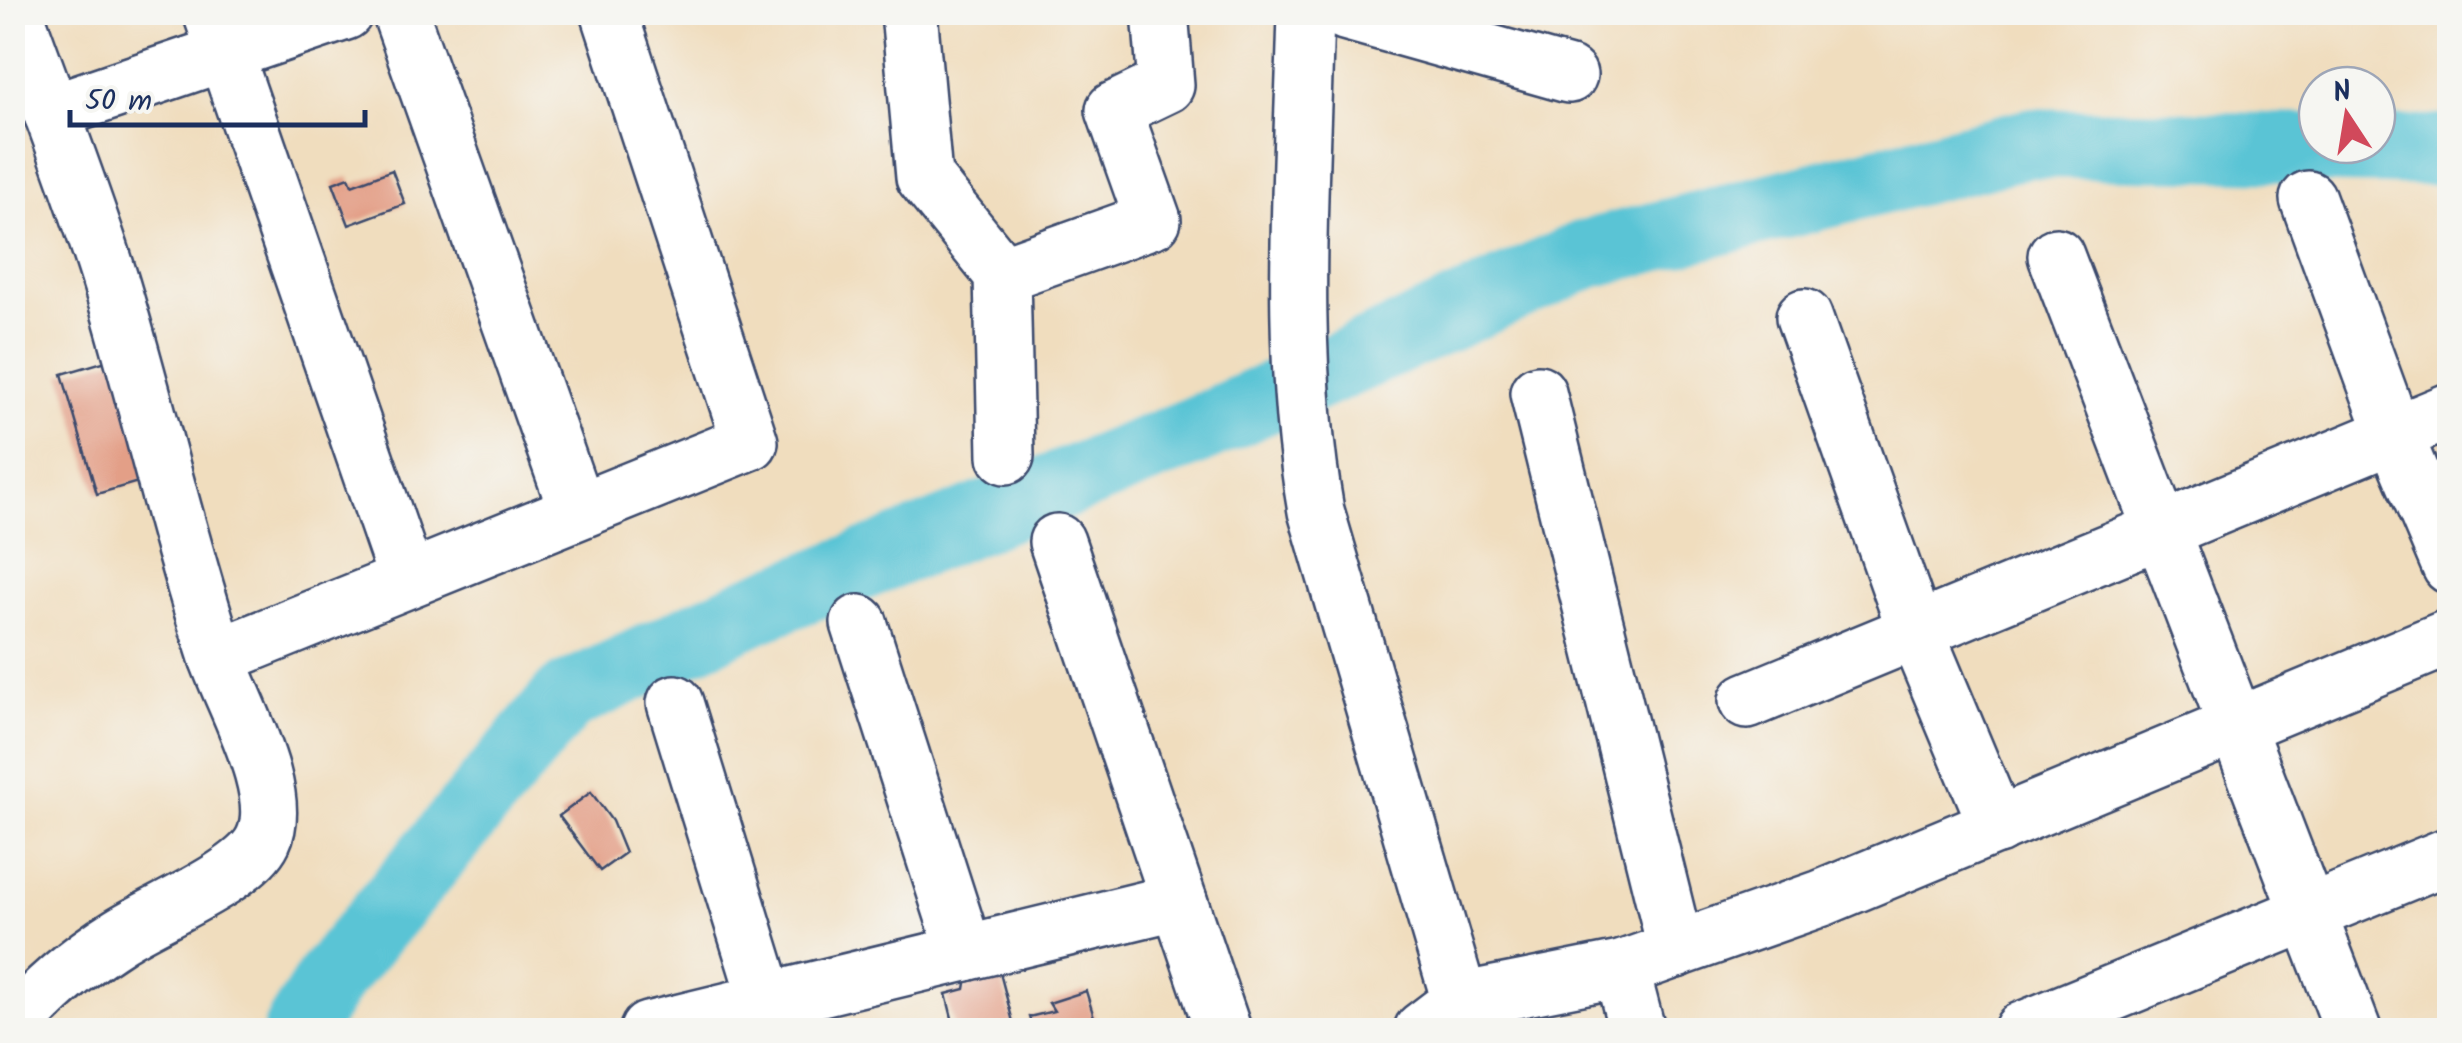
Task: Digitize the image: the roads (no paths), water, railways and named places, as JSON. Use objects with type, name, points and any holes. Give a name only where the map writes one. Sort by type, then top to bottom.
[{"type":"street","points":[[12,1028],[43,993],[78,964],[120,935],[247,863],[264,839],[270,815],[268,788],[217,657],[188,563],[110,281],[15,12]]},
{"type":"street","points":[[51,112],[217,33],[345,12]]},
{"type":"street","points":[[400,12],[576,512]]},
{"type":"street","points":[[217,657],[750,442],[609,12]]},
{"type":"street","points":[[909,12],[924,177],[1002,274],[1006,456]]},
{"type":"street","points":[[1002,274],[1153,220],[1114,110],[1166,85],[1160,12]]},
{"type":"street","points":[[1306,12],[1299,316],[1304,441],[1316,511],[1441,1016],[1621,969],[1822,898],[2450,637]]},
{"type":"street","points":[[1345,12],[1568,74]]},
{"type":"street","points":[[217,33],[407,579]]},
{"type":"street","points":[[2308,199],[2394,434],[2450,566]]},
{"type":"street","points":[[2056,256],[2354,1030]]},
{"type":"street","points":[[1804,317],[1916,632],[1997,826]]},
{"type":"street","points":[[1538,393],[1676,950]]},
{"type":"street","points":[[1748,701],[2450,411]]},
{"type":"street","points":[[1057,542],[1222,1030]]},
{"type":"street","points":[[859,623],[965,953]]},
{"type":"street","points":[[675,703],[767,1002]]},
{"type":"street","points":[[2022,1030],[2450,854]]},
{"type":"street","points":[[648,1030],[1178,901]]},
{"type":"street","points":[[1621,969],[1636,1030]]},
{"type":"waterway","points":[[298,1030],[331,977],[565,698],[752,610],[1195,431],[1587,254],[2028,143],[2431,151],[2450,148]]}]
